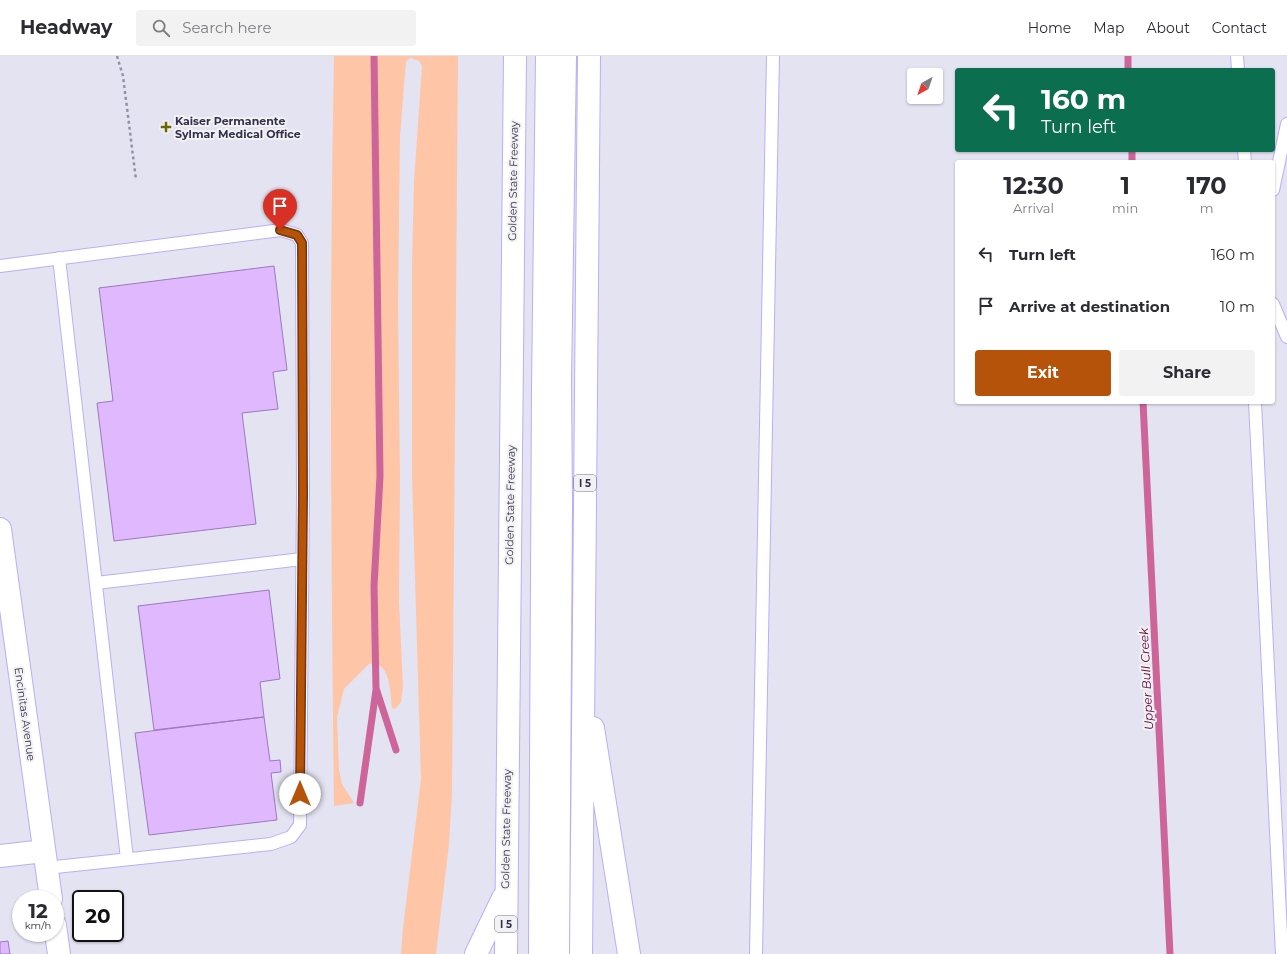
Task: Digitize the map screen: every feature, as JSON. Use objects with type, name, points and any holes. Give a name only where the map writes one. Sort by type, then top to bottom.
[{"type":"main road","name":"Golden State Freeway","points":[[506,954],[505,893],[515,56]]},
{"type":"main road","points":[[540,954],[543,391],[547,56]]},
{"type":"main road","points":[[558,954],[561,504],[560,380],[565,56]]},
{"type":"main road","name":"I 5","points":[[581,954],[589,56]]},
{"type":"main road","name":"Encinitas Avenue","points":[[0,529],[50,890]]},
{"type":"main road","points":[[583,665],[629,954]]},
{"type":"main road","points":[[0,856],[45,860]]},
{"type":"main road","points":[[476,954],[505,893]]},
{"type":"main road","points":[[57,942],[59,954]]},
{"type":"lane","points":[[756,954],[773,56]]},
{"type":"lane","points":[[1237,56],[1238,68]]},
{"type":"lane","points":[[1275,181],[1287,124]]},
{"type":"lane","points":[[0,266],[280,230],[297,235],[302,243],[300,825],[291,837],[271,844],[127,859],[45,860]]},
{"type":"lane","points":[[59,258],[127,859]]},
{"type":"lane","points":[[1275,309],[1287,337]]},
{"type":"lane","points":[[1255,404],[1282,954]]},
{"type":"lane","points":[[96,583],[302,559]]},
{"type":"path","points":[[117,56],[123,76],[136,180]]},
{"type":"shaded area","points":[[334,56],[458,56],[452,793],[449,844],[436,954],[401,954],[421,779],[412,476],[412,265],[414,182],[422,66],[419,61],[411,58],[406,61],[400,136],[398,305],[400,479],[399,602],[403,687],[401,702],[395,709],[392,708],[390,686],[385,672],[382,667],[376,664],[369,664],[344,689],[337,717],[339,770],[342,784],[354,803],[334,806],[331,244]]},
{"type":"building","points":[[274,266],[287,370],[273,372],[278,409],[242,413],[256,524],[114,541],[97,403],[113,401],[99,288]]},
{"type":"building","points":[[269,590],[280,679],[260,682],[264,717],[154,730],[138,606]]},
{"type":"building","points":[[264,717],[270,761],[280,760],[281,772],[271,773],[277,820],[149,835],[135,733]]},
{"type":"building","points":[[8,941],[10,954],[0,954],[0,942]]},
{"type":"waterway","points":[[374,56],[380,476],[374,586],[376,688],[396,750]]},
{"type":"waterway","name":"Upper Bull Creek","points":[[1128,56],[1128,68]]},
{"type":"waterway","name":"Upper Bull Creek","points":[[1132,152],[1132,160]]},
{"type":"waterway","name":"Upper Bull Creek","points":[[1143,404],[1170,954]]},
{"type":"waterway","points":[[360,803],[376,690]]},
{"type":"place","name":"Kaiser Permanente Sylmar Medical Office","points":[[166,127]]},
{"type":"route","points":[[280,230],[297,235],[302,243],[303,495],[300,794]]}]
